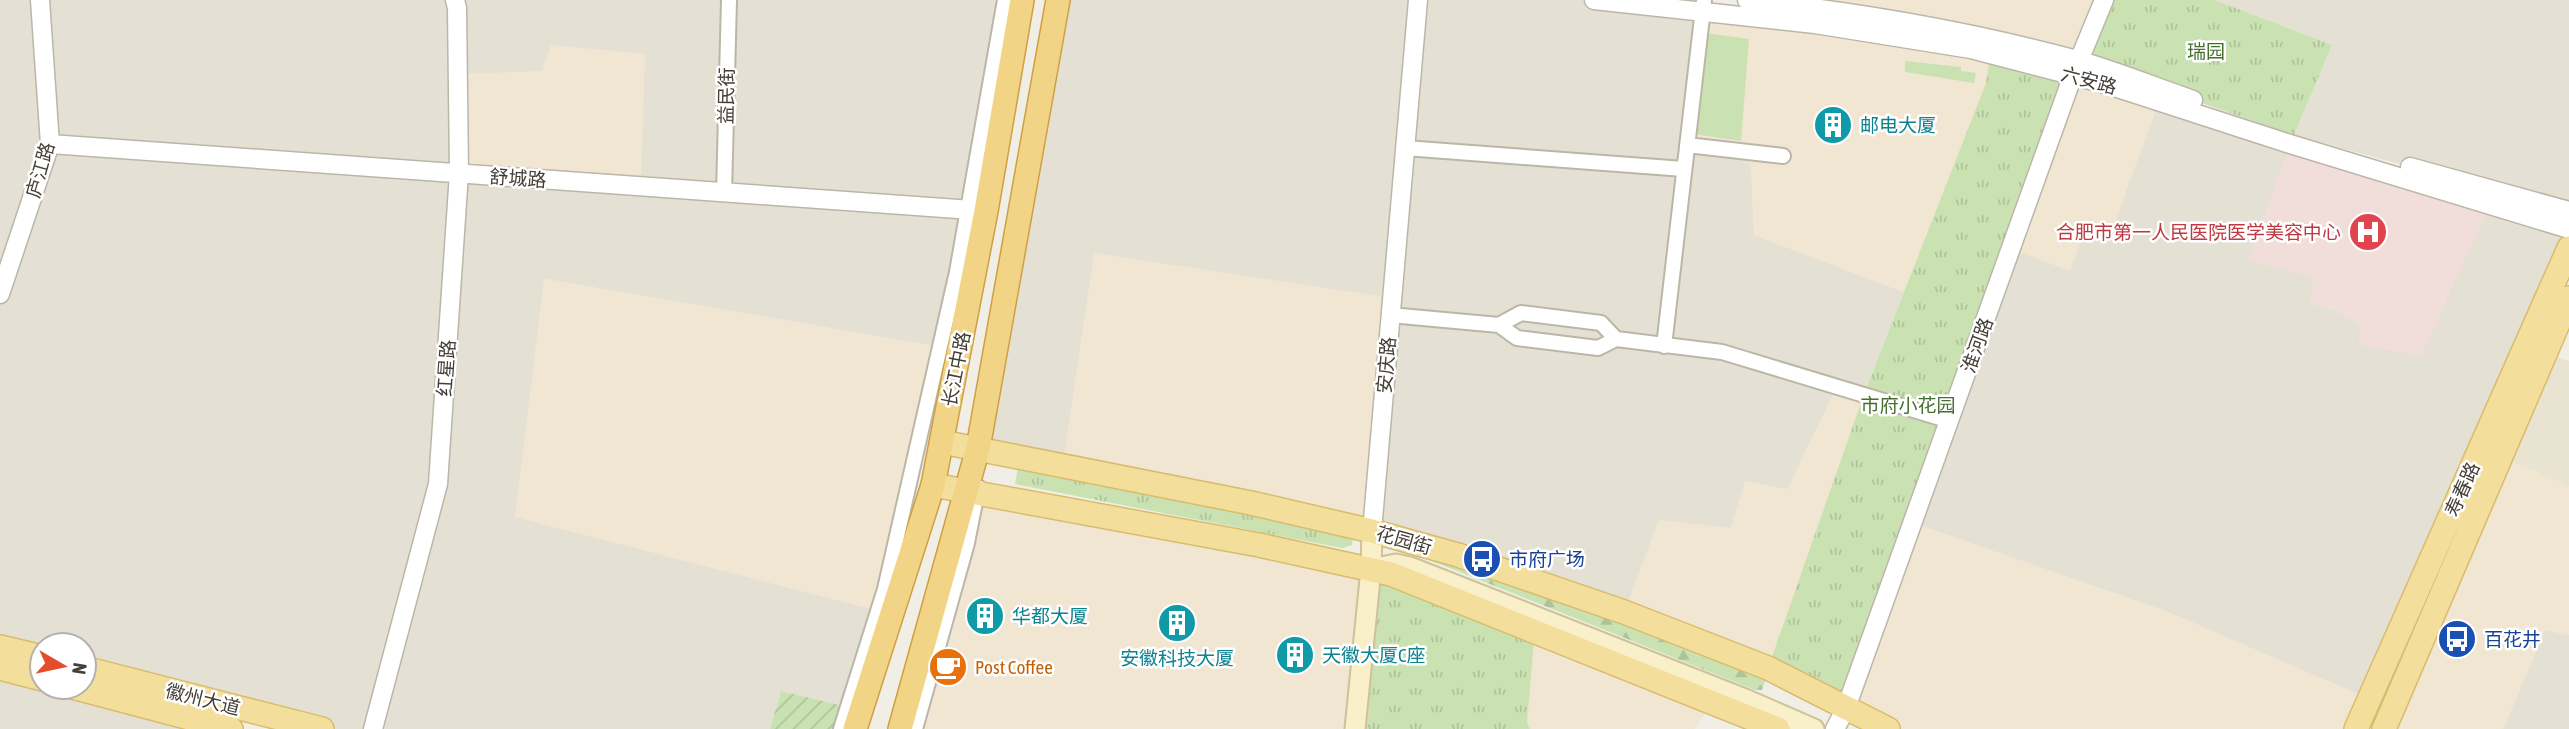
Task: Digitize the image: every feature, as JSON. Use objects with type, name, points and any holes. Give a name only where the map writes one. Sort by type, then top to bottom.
[{"type":"highway","name":"长江中路","points":[[855,729],[933,485],[977,211],[1022,0]]},
{"type":"highway","name":"长江中路","points":[[900,729],[972,493],[982,449],[1058,0]]},
{"type":"main road","name":"寿春路","points":[[2356,729],[2569,248]]},
{"type":"main road","name":"寿春路","points":[[2384,729],[2569,298]]},
{"type":"main road","name":"花园街","points":[[942,442],[1197,492],[1372,531],[1458,555],[1624,612],[1768,668],[1888,729]]},
{"type":"main road","name":"花园街","points":[[933,485],[1252,543],[1371,569],[1492,613],[1778,729]]},
{"type":"main road","name":"安庆路","points":[[1355,729],[1371,569],[1372,531]]},
{"type":"main road","name":"花园街","points":[[1371,569],[1396,564],[1410,567],[1745,699],[1814,729]]},
{"type":"main road","points":[[0,647],[28,654]]},
{"type":"main road","points":[[0,668],[28,675]]},
{"type":"main road","name":"徽州大道","points":[[98,672],[322,729]]},
{"type":"main road","name":"徽州大道","points":[[98,694],[231,729]]},
{"type":"street","name":"庐江路","points":[[0,294],[50,144],[40,0]]},
{"type":"street","name":"红星路","points":[[373,729],[438,484],[459,173],[455,0]]},
{"type":"street","name":"益民街","points":[[724,193],[729,0]]},
{"type":"street","points":[[841,729],[885,589],[957,272],[977,211],[1005,0]]},
{"type":"street","points":[[982,449],[1068,0]]},
{"type":"street","name":"安庆路","points":[[1372,531],[1418,0]]},
{"type":"street","name":"六安路","points":[[1594,0],[1817,11]]},
{"type":"street","name":"六安路","points":[[1747,0],[1817,11],[1971,49],[2076,68],[2294,135],[2569,211]]},
{"type":"street","name":"淮河路","points":[[1835,729],[1846,708],[2076,68],[2104,0]]},
{"type":"street","points":[[1664,346],[1703,6]]},
{"type":"street","name":"六安路","points":[[2076,68],[2569,229]]},
{"type":"street","name":"舒城路","points":[[50,144],[977,211]]},
{"type":"street","points":[[1687,145],[1783,156]]},
{"type":"street","points":[[1405,148],[1684,169]]},
{"type":"street","points":[[1499,325],[1521,313],[1601,323],[1616,339]]},
{"type":"street","points":[[1390,316],[1499,325],[1517,338],[1598,348],[1616,339],[1722,352],[1950,421]]},
{"type":"street","points":[[915,729],[967,543],[972,493]]},
{"type":"shaded area","points":[[0,0],[1021,0],[940,347],[545,279],[878,611],[848,707],[781,691],[770,729],[322,729],[98,672],[98,631],[28,631],[28,654],[0,647]]},
{"type":"shaded area","points":[[1068,0],[1594,0],[1702,12],[1751,164],[1754,235],[1904,292],[1864,394],[1837,387],[1787,490],[1732,528],[1624,612],[1458,555],[1063,464],[987,450]]},
{"type":"shaded area","points":[[1818,0],[2104,0],[2078,60]]},
{"type":"shaded area","points":[[2215,0],[2569,0],[2569,211],[2294,135],[2332,45]]},
{"type":"shaded area","points":[[1702,12],[1990,56],[1986,83],[1904,292],[1754,235],[1751,164],[1687,145]]},
{"type":"shaded area","points":[[551,45],[645,54],[641,186],[459,173],[457,74],[542,71]]},
{"type":"shaded area","points":[[2073,75],[2159,101],[2113,227],[2089,219],[2070,271],[2011,249]]},
{"type":"shaded area","points":[[2159,101],[2290,144],[2314,278],[2311,303],[2334,310],[2362,325],[2359,345],[2490,204],[2569,229],[2569,248],[2369,699],[2168,612],[1913,523],[2011,249],[2070,270],[2089,219],[2113,227]]},
{"type":"shaded area","name":"合肥市第一人民医院医学美容中心","points":[[2290,144],[2490,204],[2421,356],[2359,345],[2362,325],[2334,310],[2311,303],[2314,278],[2248,260]]},
{"type":"shaded area","points":[[1094,253],[1392,298],[1372,531],[1063,464]]},
{"type":"shaded area","points":[[544,279],[940,347],[878,611],[515,517]]},
{"type":"shaded area","points":[[2546,353],[2569,361],[2569,486],[2501,457]]},
{"type":"shaded area","points":[[1838,386],[1864,394],[1768,668],[1624,612],[1659,520],[1731,528],[1745,481],[1787,489]]},
{"type":"shaded area","points":[[2501,457],[2569,486],[2569,635],[2545,630],[2503,729],[2384,729]]},
{"type":"shaded area","points":[[977,494],[1371,569],[1355,729],[915,729]]},
{"type":"shaded area","points":[[1913,523],[2168,612],[2369,699],[2356,729],[1888,729],[1846,708]]},
{"type":"shaded area","points":[[1535,630],[1712,702],[1695,729],[1530,729],[1527,722]]},
{"type":"shaded area","points":[[2545,630],[2569,635],[2569,729],[2503,729]]},
{"type":"shaded area","points":[[0,668],[28,681],[28,701],[98,701],[98,694],[231,729],[0,729]]},
{"type":"green space","name":"瑞园","points":[[2104,0],[2215,0],[2332,45],[2294,135],[2078,60]]},
{"type":"green space","points":[[1706,33],[1749,39],[1741,141],[1693,134]]},
{"type":"green space","name":"市府小花园","points":[[1990,56],[2073,75],[1846,708],[1768,668],[1864,394],[1986,83]]},
{"type":"green space","points":[[1905,61],[1961,67],[1961,71],[1976,73],[1974,83],[1905,72]]},
{"type":"green space","points":[[1019,462],[1353,538],[1352,545],[1342,548],[1015,484]]},
{"type":"green space","points":[[1417,544],[1766,679],[1762,690],[1755,690],[1422,557]]},
{"type":"green space","points":[[1371,569],[1535,630],[1527,722],[1530,729],[1354,729]]},
{"type":"green space","points":[[781,691],[848,707],[841,729],[770,729]]},
{"type":"place","name":"邮电大厦","points":[[1833,125]]},
{"type":"place","name":"合肥市第一人民医院医学美容中心","points":[[2368,232]]},
{"type":"place","name":"市府广场","points":[[1482,559]]},
{"type":"place","name":"华都大厦","points":[[985,616]]},
{"type":"place","name":"安徽科技大厦","points":[[1177,623]]},
{"type":"place","name":"百花井","points":[[2457,639]]},
{"type":"place","name":"天徽大厦C座","points":[[1295,655]]},
{"type":"place","name":"Post Coffee","points":[[948,667]]}]
